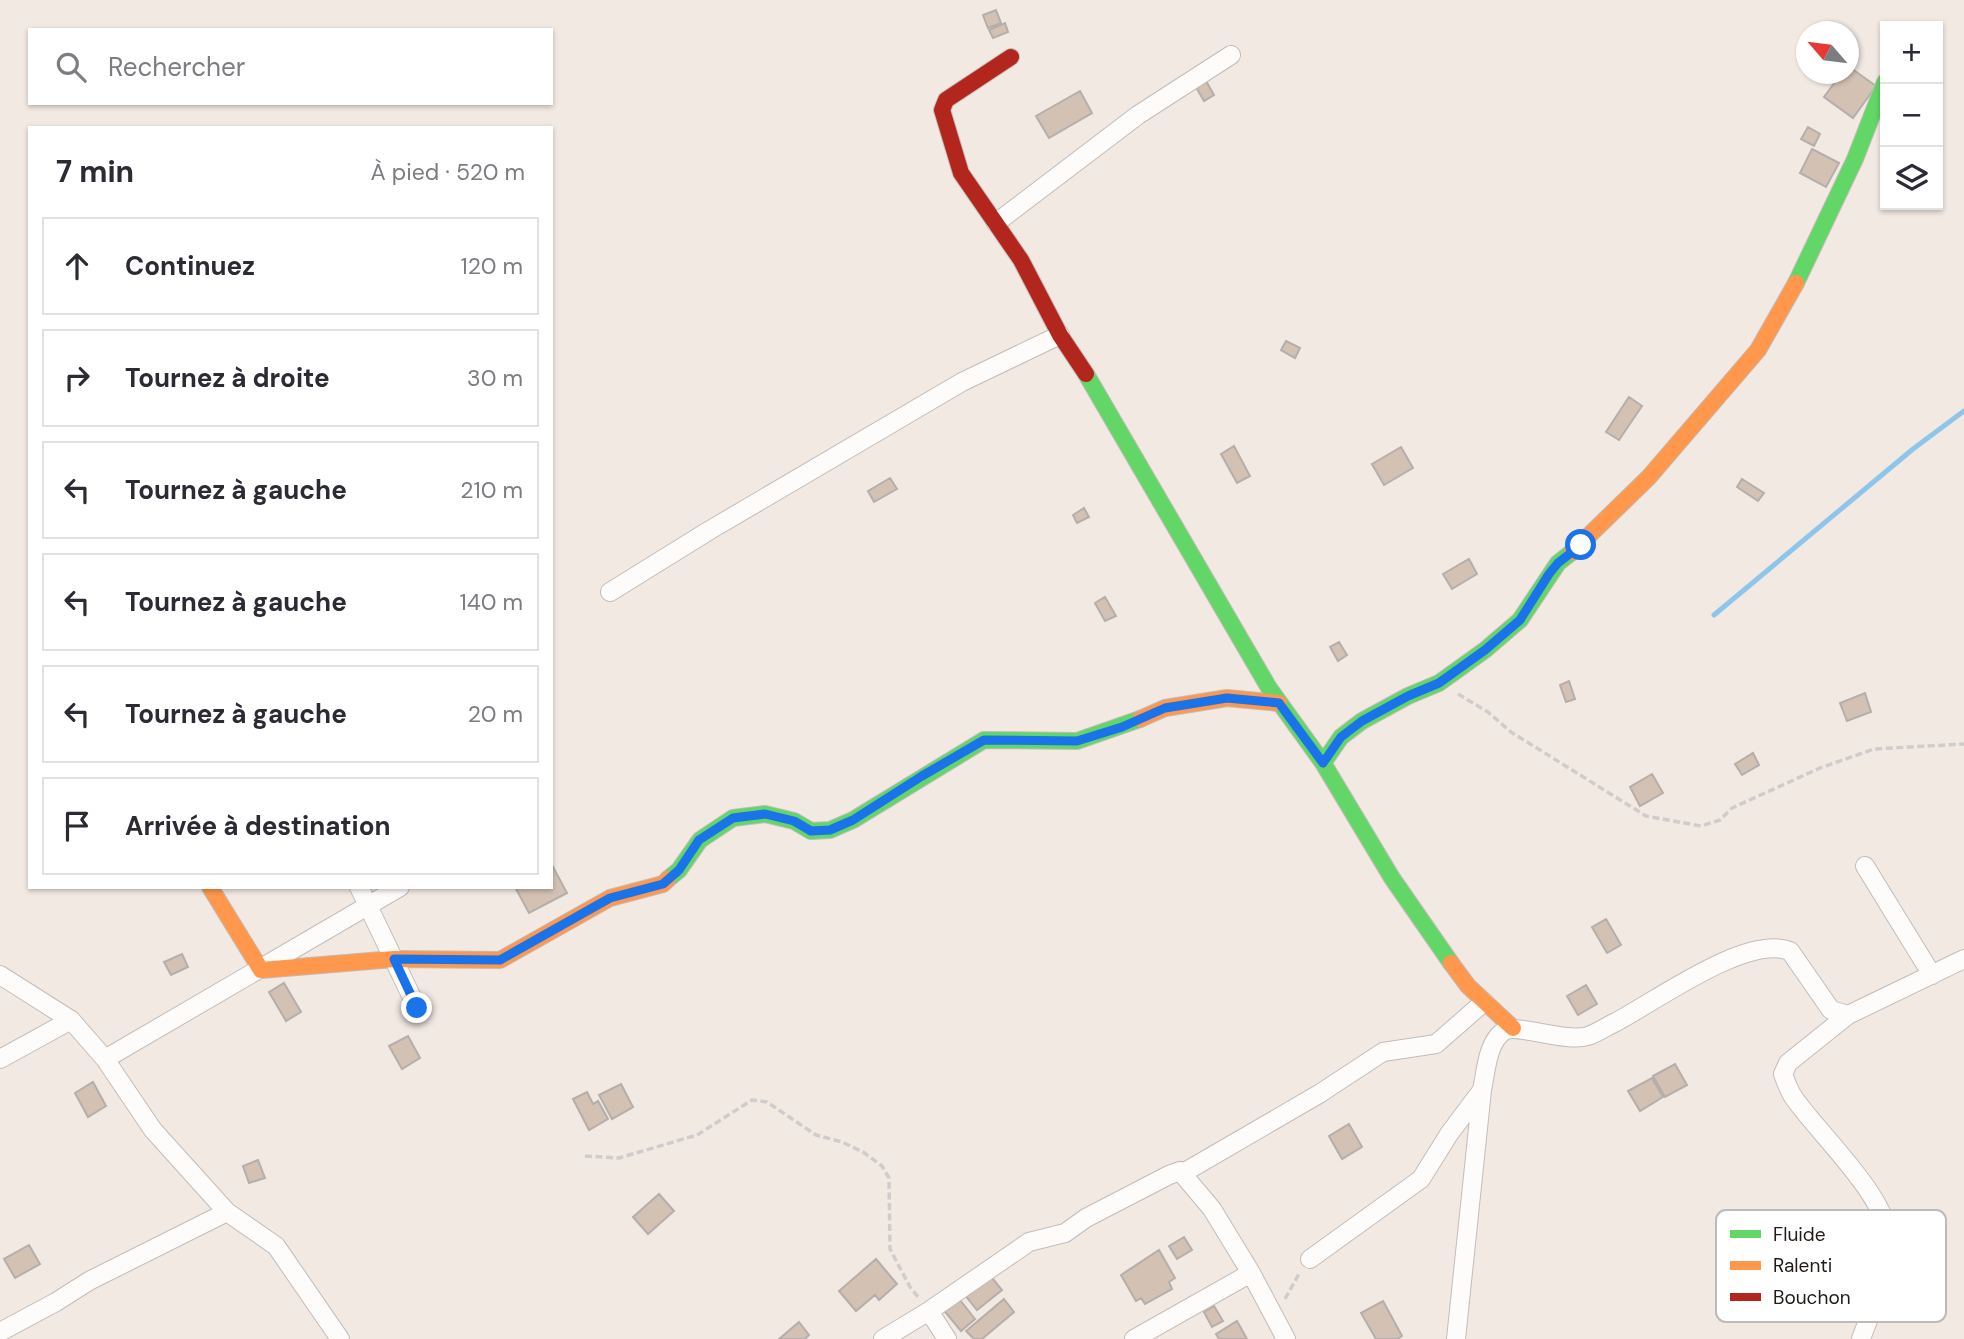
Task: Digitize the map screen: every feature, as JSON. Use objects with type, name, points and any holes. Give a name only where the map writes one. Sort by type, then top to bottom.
[{"type":"street","points":[[996,223],[1138,115],[1231,55]]},
{"type":"street","points":[[1011,57],[946,100],[942,110],[961,173],[1021,260],[1060,335],[1100,395],[1279,703],[1323,763],[1392,878],[1468,986],[1513,1028],[1559,1038],[1587,1037],[1727,959],[1767,947],[1781,948],[1790,951],[1830,1010],[1848,1015]]},
{"type":"street","points":[[1323,763],[1341,737],[1362,721],[1439,683],[1485,650],[1520,620],[1558,563],[1581,545],[1649,477],[1758,350],[1803,272],[1855,159],[1884,84]]},
{"type":"street","points":[[610,592],[962,382],[1060,335]]},
{"type":"street","points":[[261,970],[394,959],[500,960],[610,898],[663,884],[679,870],[699,840],[733,818],[765,814],[794,821],[811,831],[830,830],[853,820],[984,740],[1077,741],[1122,727],[1165,708],[1227,698],[1279,703]]},
{"type":"street","points":[[1865,866],[1932,975]]},
{"type":"street","points":[[211,889],[261,970]]},
{"type":"street","points":[[360,889],[417,1008]]},
{"type":"street","points":[[105,1059],[396,889]]},
{"type":"street","points":[[1879,1210],[1844,1156],[1793,1097],[1783,1074],[1788,1063],[1848,1015],[1964,959]]},
{"type":"street","points":[[0,975],[71,1020],[105,1059],[153,1130],[227,1212],[276,1246],[340,1339]]},
{"type":"street","points":[[883,1339],[929,1311],[1029,1242],[1065,1233],[1086,1218],[1158,1180],[1175,1172],[1183,1173],[1319,1094],[1383,1052],[1436,1044],[1484,1002]]},
{"type":"street","points":[[0,1059],[71,1020]]},
{"type":"street","points":[[1456,1339],[1482,1090],[1489,1055],[1495,1042],[1504,1031],[1513,1028]]},
{"type":"street","points":[[1310,1259],[1421,1179],[1449,1134],[1482,1090]]},
{"type":"street","points":[[1183,1173],[1212,1209],[1251,1273],[1286,1339]]},
{"type":"street","points":[[0,1332],[89,1281],[227,1212]]},
{"type":"street","points":[[1134,1339],[1251,1273]]},
{"type":"street","points":[[929,1311],[947,1339]]},
{"type":"street","points":[[1861,1339],[1867,1322]]},
{"type":"path","points":[[1439,683],[1488,712],[1511,732],[1646,816],[1701,826],[1720,820],[1732,808],[1795,779],[1874,749],[1964,744]]},
{"type":"path","points":[[585,1156],[619,1158],[697,1135],[752,1100],[767,1102],[816,1135],[852,1147],[882,1166],[889,1178],[890,1249],[910,1287],[929,1311]]},
{"type":"path","points":[[1275,1320],[1294,1279],[1310,1259]]},
{"type":"building","points":[[996,10],[1001,23],[988,28],[983,15]]},
{"type":"building","points":[[1005,23],[1008,32],[993,38],[989,30]]},
{"type":"building","points":[[1859,74],[1876,86],[1853,118],[1824,97],[1834,84],[1859,84]]},
{"type":"building","points":[[1206,81],[1214,95],[1204,101],[1196,87]]},
{"type":"building","points":[[1080,91],[1092,113],[1049,138],[1036,116]]},
{"type":"building","points":[[1808,127],[1820,134],[1814,146],[1801,139]]},
{"type":"building","points":[[1812,149],[1839,163],[1826,187],[1800,173]]},
{"type":"building","points":[[1286,341],[1300,348],[1295,358],[1281,350]]},
{"type":"building","points":[[1629,397],[1642,406],[1619,440],[1606,432]]},
{"type":"building","points":[[1234,446],[1250,476],[1237,483],[1221,454]]},
{"type":"building","points":[[1401,447],[1413,468],[1384,485],[1372,464]]},
{"type":"building","points":[[890,478],[897,489],[874,502],[868,491]]},
{"type":"building","points":[[1742,479],[1764,493],[1758,501],[1737,487]]},
{"type":"building","points":[[1084,508],[1089,517],[1077,523],[1073,515]]},
{"type":"building","points":[[1469,559],[1477,574],[1452,589],[1443,574]]},
{"type":"building","points":[[1105,597],[1116,616],[1105,621],[1095,603]]},
{"type":"building","points":[[1339,642],[1347,655],[1338,661],[1330,647]]},
{"type":"building","points":[[1569,681],[1575,699],[1566,702],[1560,685]]},
{"type":"building","points":[[1865,693],[1871,712],[1847,721],[1840,703]]},
{"type":"building","points":[[1753,753],[1759,765],[1742,775],[1735,764]]},
{"type":"building","points":[[1652,774],[1663,793],[1640,806],[1630,787]]},
{"type":"building","points":[[553,867],[567,893],[529,913],[516,889],[553,889]]},
{"type":"building","points":[[1606,919],[1621,945],[1607,953],[1592,927]]},
{"type":"building","points":[[182,954],[188,967],[171,975],[164,962]]},
{"type":"building","points":[[284,983],[301,1012],[286,1021],[269,992]]},
{"type":"building","points":[[1586,985],[1597,1004],[1578,1015],[1567,996]]},
{"type":"building","points":[[408,1036],[420,1058],[402,1069],[389,1046]]},
{"type":"building","points":[[1675,1064],[1687,1085],[1665,1097],[1653,1076]]},
{"type":"building","points":[[1652,1078],[1663,1097],[1640,1111],[1628,1091]]},
{"type":"building","points":[[93,1082],[106,1106],[88,1117],[75,1093]]},
{"type":"building","points":[[621,1084],[633,1107],[612,1119],[599,1095]]},
{"type":"building","points":[[587,1092],[593,1104],[598,1101],[608,1119],[589,1130],[573,1099]]},
{"type":"building","points":[[1349,1124],[1362,1147],[1342,1159],[1329,1136]]},
{"type":"building","points":[[258,1160],[265,1178],[249,1183],[243,1166]]},
{"type":"building","points":[[659,1194],[674,1211],[648,1234],[633,1217]]},
{"type":"building","points":[[1184,1237],[1192,1250],[1177,1259],[1169,1246]]},
{"type":"building","points":[[29,1245],[40,1264],[15,1278],[4,1259]]},
{"type":"building","points":[[1159,1250],[1175,1278],[1169,1282],[1172,1289],[1145,1304],[1141,1298],[1136,1301],[1121,1275]]},
{"type":"building","points":[[876,1259],[897,1284],[879,1300],[875,1295],[856,1311],[839,1291]]},
{"type":"building","points":[[989,1274],[1002,1290],[977,1310],[965,1295]]},
{"type":"building","points":[[956,1295],[975,1319],[961,1331],[941,1307]]},
{"type":"building","points":[[1004,1299],[1014,1312],[982,1339],[974,1339],[966,1331]]},
{"type":"building","points":[[1383,1301],[1402,1336],[1397,1339],[1376,1339],[1361,1313]]},
{"type":"building","points":[[1214,1306],[1223,1321],[1212,1327],[1204,1312]]},
{"type":"building","points":[[1237,1321],[1247,1339],[1219,1339],[1216,1334]]},
{"type":"building","points":[[799,1322],[809,1335],[805,1339],[779,1339]]},
{"type":"waterway","points":[[1714,615],[1913,449],[1964,411]]},
{"type":"traffic: fast","points":[[1796,283],[1855,159],[1884,84]]},
{"type":"traffic: fast","points":[[1086,374],[1269,688],[1323,763],[1392,878],[1451,963]]},
{"type":"traffic: fast","points":[[1323,763],[1341,737],[1362,721],[1439,683],[1485,650],[1520,620],[1558,563],[1572,552]]},
{"type":"traffic: fast","points":[[668,879],[679,870],[700,840],[733,818],[765,814],[794,821],[811,831],[830,830],[853,820],[984,740],[1077,741],[1140,719]]},
{"type":"traffic: slow","points":[[1572,552],[1649,477],[1758,350],[1796,283]]},
{"type":"traffic: slow","points":[[1140,719],[1165,708],[1227,698],[1279,703]]},
{"type":"traffic: slow","points":[[211,889],[261,970],[394,959],[500,960],[610,898],[663,884],[668,879]]},
{"type":"traffic: slow","points":[[1451,963],[1468,986],[1513,1028]]},
{"type":"traffic: jam","points":[[1011,57],[946,100],[942,110],[961,173],[1021,260],[1060,335],[1086,374]]},
{"type":"route","points":[[417,1008],[394,959],[500,960],[610,898],[663,884],[679,870],[699,840],[733,818],[765,814],[794,821],[811,831],[830,830],[853,820],[984,740],[1077,741],[1122,727],[1165,708],[1227,698],[1269,700],[1279,703],[1323,763],[1341,737],[1362,721],[1439,683],[1485,650],[1520,620],[1549,574],[1558,563],[1581,545]]}]
